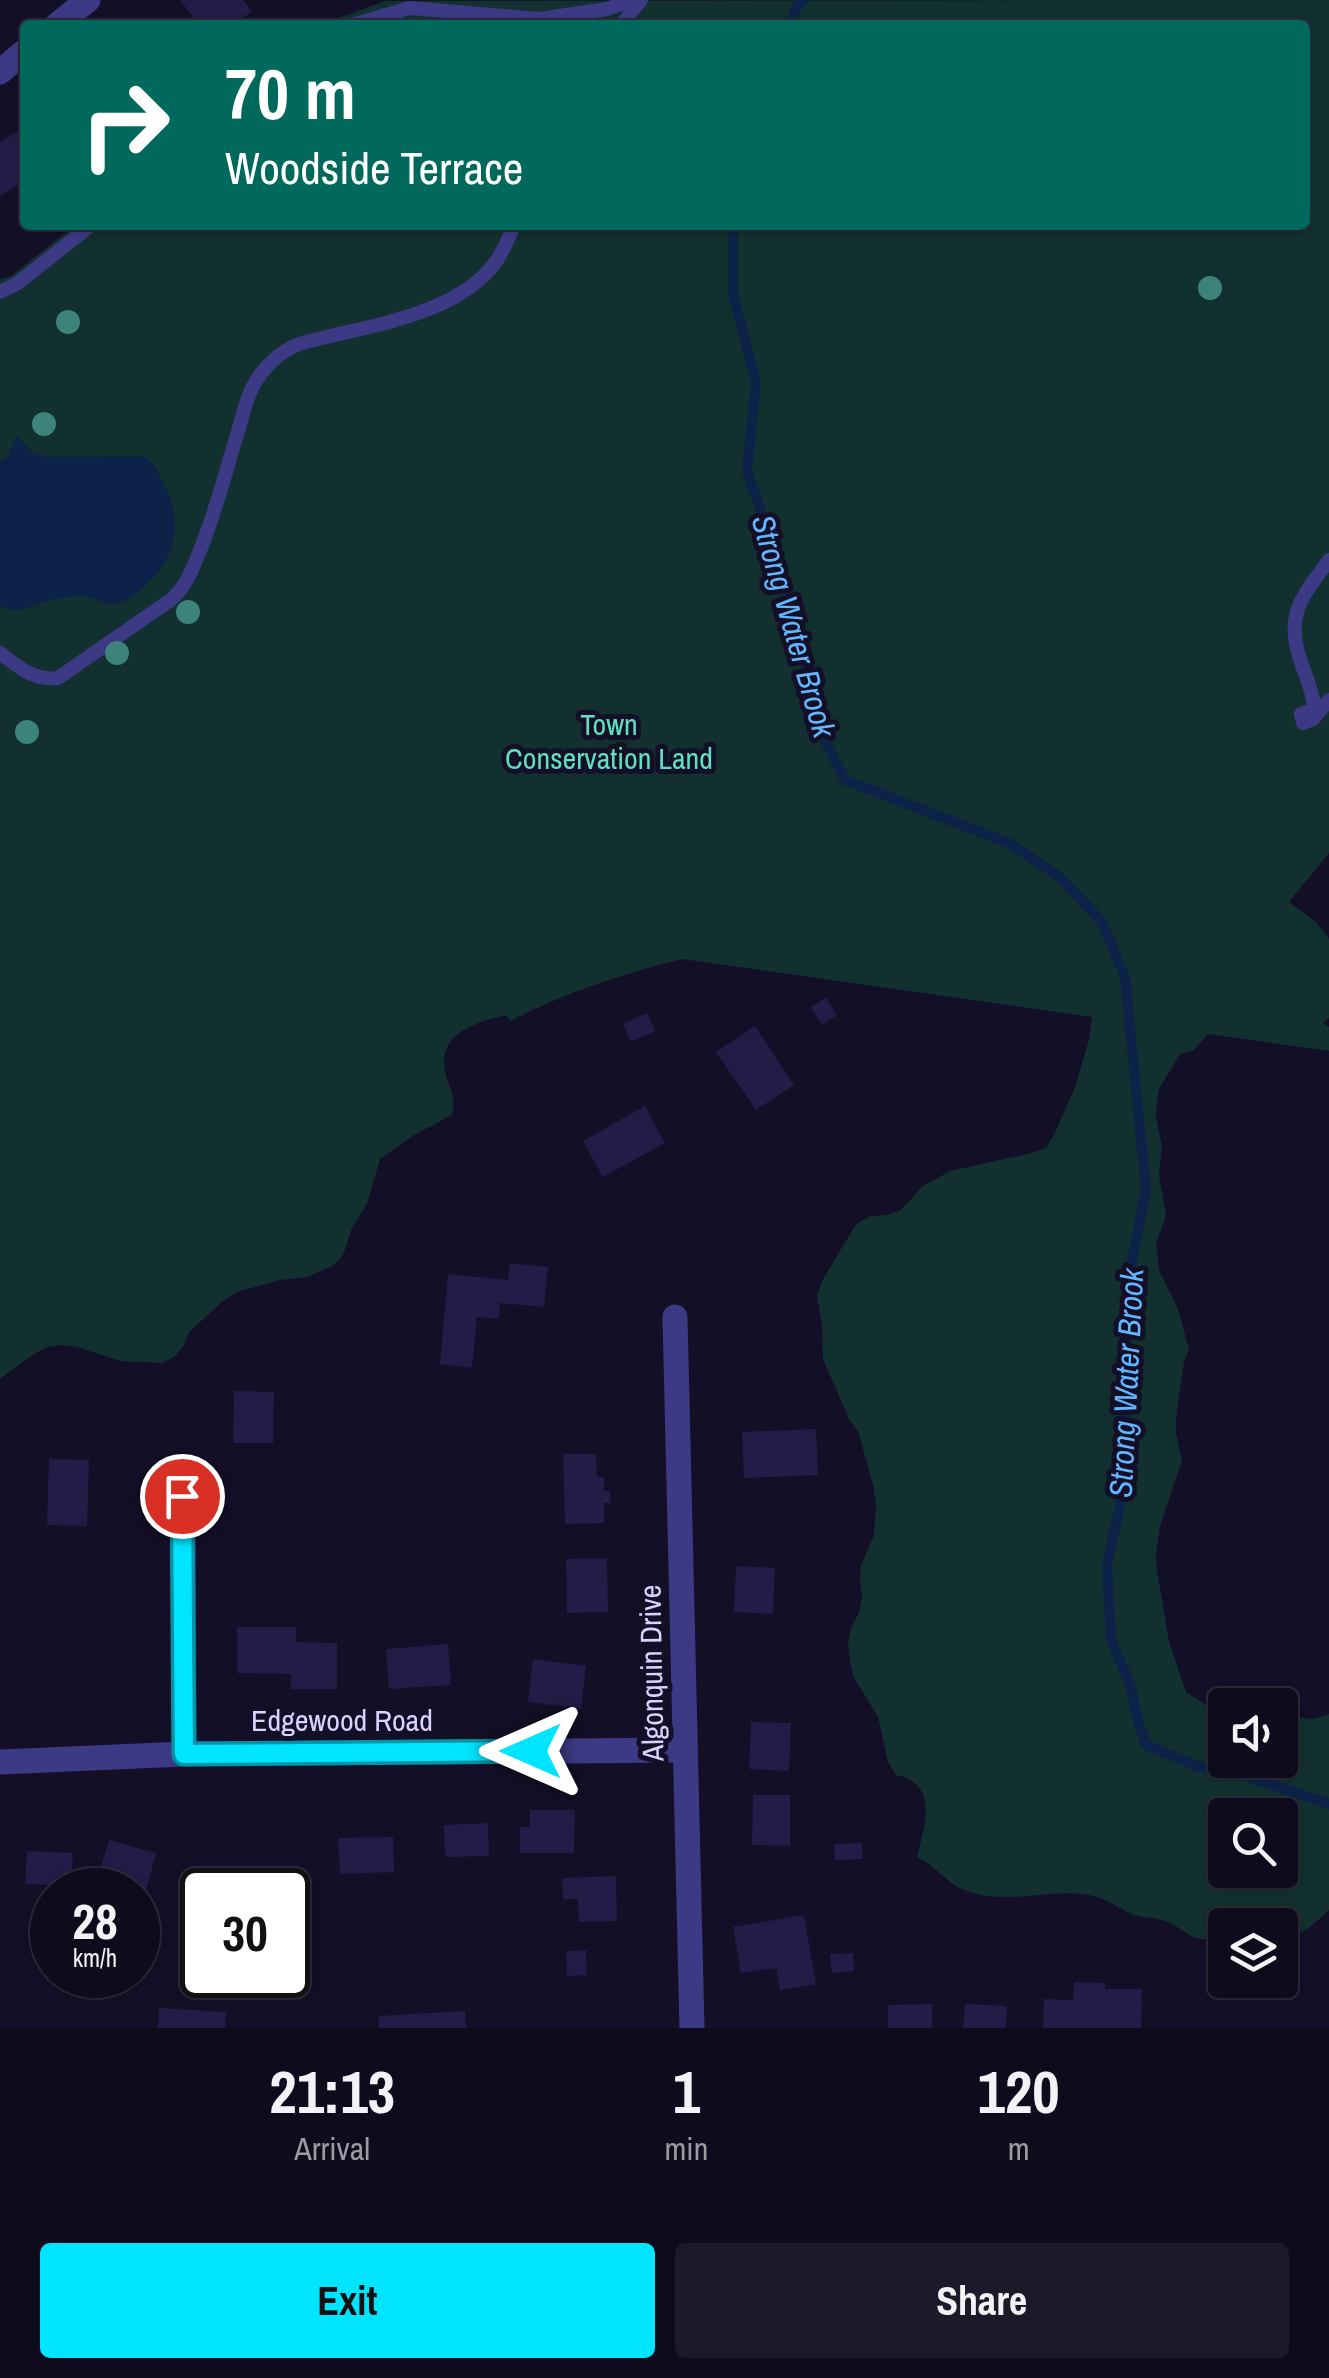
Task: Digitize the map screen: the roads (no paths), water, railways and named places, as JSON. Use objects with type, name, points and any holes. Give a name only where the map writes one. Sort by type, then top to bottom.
[{"type":"street","points":[[64,20],[88,0]]},
{"type":"street","points":[[0,72],[20,56]]},
{"type":"street","name":"Algonquin Drive","points":[[675,1317],[692,2028]]},
{"type":"street","points":[[182,1496],[184,1754]]},
{"type":"street","name":"Edgewood Road","points":[[0,1762],[184,1754],[686,1750]]},
{"type":"lane","points":[[369,20],[410,8],[539,19],[607,9],[633,0]]},
{"type":"lane","points":[[626,20],[641,0]]},
{"type":"lane","points":[[0,292],[18,283],[85,230]]},
{"type":"lane","points":[[0,653],[28,674],[46,680],[58,678],[172,599],[195,564],[217,506],[248,398],[269,364],[299,344],[396,321],[444,302],[486,273],[512,230]]},
{"type":"lane","points":[[1329,560],[1301,598],[1294,620],[1295,643],[1314,705],[1301,714],[1302,722],[1313,719],[1329,700]]},
{"type":"water","points":[[17,436],[32,452],[45,457],[142,456],[156,469],[171,499],[174,539],[156,574],[131,598],[113,604],[80,596],[24,609],[0,606],[0,461],[7,458]]},
{"type":"waterway","name":"Strong Water Brook","points":[[792,20],[796,7],[804,0]]},
{"type":"waterway","name":"Strong Water Brook","points":[[733,230],[733,295],[756,382],[747,471],[797,618],[815,721],[845,780],[1009,843],[1060,877],[1102,922],[1125,977],[1146,1190],[1127,1286],[1126,1479],[1107,1564],[1111,1640],[1130,1684],[1146,1745],[1198,1766],[1246,1776],[1329,1804]]},
{"type":"park label","name":"Town Conservation Land","points":[[609,741]]}]
